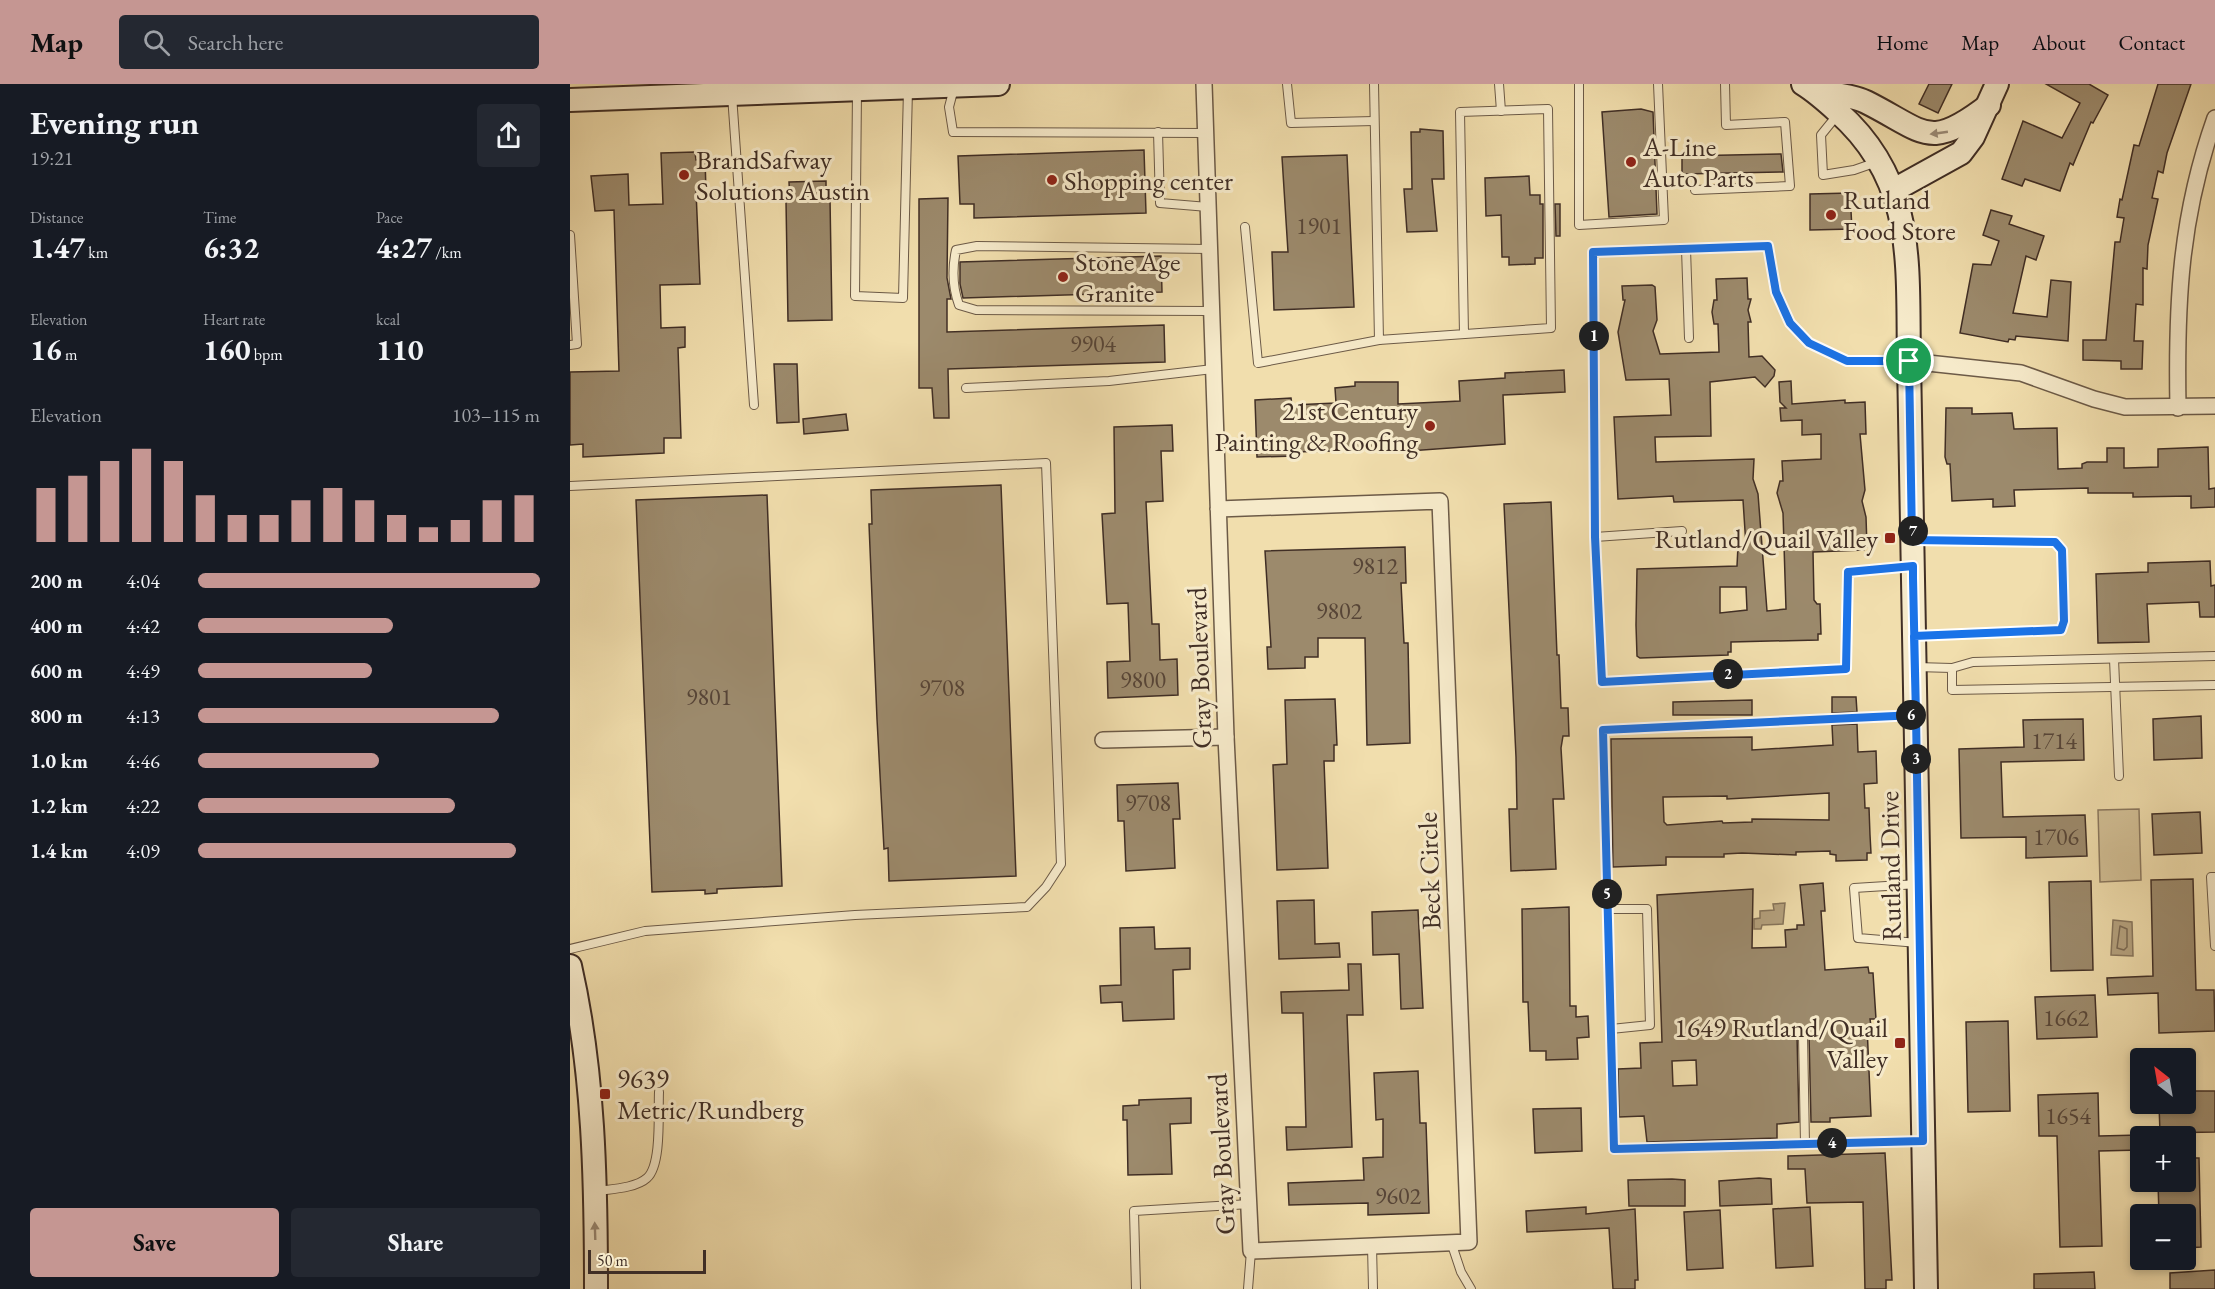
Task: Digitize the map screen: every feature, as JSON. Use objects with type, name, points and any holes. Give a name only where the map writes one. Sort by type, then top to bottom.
[{"type":"street","points":[[570,100],[998,84]]},
{"type":"street","name":"Gray Boulevard","points":[[1204,84],[1226,737],[1251,1251]]},
{"type":"street","points":[[1808,87],[1864,101],[1912,129],[1931,135],[1947,132],[1963,124],[1993,94]]},
{"type":"street","name":"Rutland Drive","points":[[1808,87],[1856,128],[1880,161],[1894,190],[1904,230],[1909,361],[1926,1289]]},
{"type":"street","points":[[1894,190],[1961,153],[1973,137],[1993,94]]},
{"type":"street","points":[[2178,408],[2176,316],[2180,268],[2197,175],[2215,118]]},
{"type":"street","points":[[1909,361],[2021,373],[2094,399],[2125,407],[2215,406]]},
{"type":"street","name":"Beck Circle","points":[[1218,509],[1440,501],[1469,1242],[1451,1242]]},
{"type":"street","points":[[1103,740],[1226,737]]},
{"type":"street","points":[[570,966],[583,1036],[590,1097],[596,1289]]},
{"type":"street","points":[[1251,1251],[1451,1242]]},
{"type":"lane","points":[[1287,84],[1291,123],[1374,121]]},
{"type":"lane","points":[[1374,84],[1379,340]]},
{"type":"lane","points":[[1499,84],[1501,111]]},
{"type":"lane","points":[[1579,84],[1579,225],[1664,220],[1658,84]]},
{"type":"lane","points":[[1695,190],[1790,186],[1785,122],[1726,125],[1725,84]]},
{"type":"lane","points":[[954,85],[949,107],[953,132],[1206,132]]},
{"type":"lane","points":[[857,89],[855,296],[903,298],[909,87]]},
{"type":"lane","points":[[732,94],[754,405]]},
{"type":"lane","points":[[1245,227],[1258,363],[1379,340],[1551,328],[1548,109],[1460,112],[1464,334]]},
{"type":"lane","points":[[1839,113],[1821,135],[1822,175],[1854,170],[1880,161]]},
{"type":"lane","points":[[1158,132],[1160,203],[1208,207]]},
{"type":"lane","points":[[570,235],[577,344],[570,345]]},
{"type":"lane","points":[[1209,249],[977,246],[956,250],[952,266],[954,291],[959,304],[976,310],[1211,311]]},
{"type":"lane","points":[[1909,361],[1847,361],[1809,343],[1790,323],[1776,292],[1768,246],[1593,252],[1595,537],[1602,682],[1846,669],[1848,572],[1913,566]]},
{"type":"lane","points":[[1686,249],[1689,338]]},
{"type":"lane","points":[[966,388],[1109,381],[1213,369]]},
{"type":"lane","points":[[570,486],[1046,463],[1060,864],[1046,887],[1027,907],[855,915],[645,931],[570,949]]},
{"type":"lane","points":[[1595,537],[1682,531]]},
{"type":"lane","points":[[1912,540],[2055,542],[2062,550],[2064,621],[2061,630],[1914,636]]},
{"type":"lane","points":[[1915,667],[1952,668],[1973,662],[2215,656]]},
{"type":"lane","points":[[2114,659],[2119,776]]},
{"type":"lane","points":[[1952,668],[1952,690],[2215,685]]},
{"type":"lane","points":[[1916,715],[1603,730],[1614,1149],[1923,1141]]},
{"type":"lane","points":[[2215,877],[2211,877],[2215,946]]},
{"type":"lane","points":[[1918,884],[1854,888],[1858,938],[1920,943]]},
{"type":"lane","points":[[1608,909],[1647,909],[1650,1025],[1611,1029]]},
{"type":"lane","points":[[1803,1035],[1805,1144]]},
{"type":"lane","points":[[593,1192],[625,1187],[646,1179],[655,1166],[659,1092]]},
{"type":"lane","points":[[1136,1289],[1134,1210],[1250,1204]]},
{"type":"lane","points":[[1451,1242],[1461,1272],[1471,1289]]},
{"type":"lane","points":[[1371,1246],[1373,1289]]},
{"type":"lane","points":[[1248,1289],[1251,1251]]},
{"type":"shaded area","points":[[2139,809],[2141,880],[2100,882],[2098,810]]},
{"type":"water","points":[[1785,903],[1783,924],[1762,925],[1761,929],[1754,929],[1754,919],[1760,918],[1760,911],[1774,910],[1773,904]]},
{"type":"water","points":[[2113,920],[2132,922],[2133,956],[2111,955]]},
{"type":"building","points":[[1929,84],[1952,84],[1938,113],[1919,104]]},
{"type":"building","points":[[2046,84],[2089,84],[2108,95],[2093,123],[2091,122],[2073,165],[2070,163],[2060,191],[2025,179],[2022,186],[2002,179],[2023,121],[2062,138],[2080,103]]},
{"type":"building","points":[[2158,84],[2191,84],[2167,153],[2163,173],[2158,171],[2152,198],[2158,199],[2148,245],[2147,269],[2143,268],[2143,305],[2136,304],[2134,341],[2143,341],[2142,369],[2121,369],[2121,361],[2083,360],[2083,340],[2106,340],[2115,242],[2120,242],[2124,218],[2117,217],[2120,199],[2122,200],[2134,145],[2139,146]]},
{"type":"building","name":"A-Line Auto Parts","points":[[1641,109],[1653,112],[1657,214],[1609,217],[1602,112]]},
{"type":"building","points":[[1420,129],[1443,131],[1444,179],[1432,179],[1437,231],[1407,232],[1404,189],[1412,189],[1411,132],[1420,132]]},
{"type":"building","name":"Shopping center","points":[[1144,150],[1146,213],[974,218],[974,204],[960,204],[958,156]]},
{"type":"building","points":[[695,152],[696,160],[705,159],[706,191],[696,191],[700,284],[660,285],[661,328],[685,327],[685,347],[678,348],[681,438],[664,438],[664,453],[583,457],[583,444],[570,445],[570,372],[619,371],[614,210],[595,211],[591,176],[628,174],[629,205],[663,204],[661,153]]},
{"type":"building","points":[[1781,154],[1783,172],[1682,174],[1682,156]]},
{"type":"building","points":[[1347,155],[1354,307],[1274,310],[1272,252],[1288,252],[1282,157]]},
{"type":"building","points":[[1529,176],[1530,195],[1540,195],[1540,204],[1543,204],[1543,258],[1535,258],[1535,264],[1509,265],[1509,257],[1502,257],[1501,215],[1486,216],[1485,178]]},
{"type":"building","points":[[826,181],[826,200],[830,199],[832,320],[788,321],[786,201],[790,201],[789,182]]},
{"type":"building","name":"Rutland Food Store","points":[[1850,193],[1852,229],[1810,230],[1810,194]]},
{"type":"building","points":[[948,198],[947,278],[951,299],[947,299],[947,332],[1164,325],[1165,362],[948,369],[949,418],[934,418],[932,388],[919,388],[919,199]]},
{"type":"building","points":[[1555,204],[1560,204],[1560,236],[1556,236]]},
{"type":"building","points":[[1991,210],[2012,216],[2009,224],[2044,236],[2036,260],[2026,256],[2013,313],[2047,317],[2051,280],[2071,282],[2068,341],[2016,336],[2015,340],[2009,339],[2008,342],[1960,333],[1973,264],[1991,265],[1999,241],[1983,235]]},
{"type":"building","name":"Stone Age Granite","points":[[1161,256],[1162,292],[963,298],[960,284],[960,262]]},
{"type":"building","points":[[1747,278],[1748,299],[1751,299],[1748,310],[1751,322],[1748,322],[1749,357],[1762,356],[1775,370],[1774,376],[1765,387],[1755,377],[1710,382],[1711,436],[1655,437],[1656,462],[1754,459],[1753,479],[1758,494],[1767,611],[1786,609],[1783,513],[1777,493],[1780,481],[1783,481],[1782,461],[1821,459],[1821,434],[1802,435],[1802,420],[1781,421],[1780,408],[1786,408],[1780,402],[1779,382],[1791,381],[1792,404],[1845,400],[1845,403],[1865,402],[1866,434],[1860,434],[1865,490],[1862,501],[1866,517],[1867,547],[1864,547],[1864,550],[1813,552],[1814,600],[1820,604],[1821,634],[1818,634],[1818,640],[1731,642],[1731,652],[1728,652],[1728,655],[1640,658],[1637,656],[1637,569],[1737,566],[1738,546],[1746,546],[1743,500],[1674,502],[1673,496],[1618,499],[1614,417],[1671,415],[1669,379],[1626,380],[1618,332],[1625,300],[1623,300],[1622,286],[1652,285],[1655,287],[1657,320],[1653,331],[1660,354],[1719,352],[1718,324],[1714,324],[1712,312],[1714,300],[1717,300],[1716,279]],"holes":[[[1720,587],[1746,587],[1747,610],[1720,613]]]},
{"type":"building","points":[[774,364],[797,364],[799,422],[777,423]]},
{"type":"building","points":[[1564,370],[1565,392],[1503,395],[1505,444],[1409,451],[1409,449],[1293,452],[1294,456],[1257,457],[1255,400],[1291,398],[1292,405],[1336,403],[1335,388],[1355,386],[1355,382],[1398,382],[1398,404],[1460,401],[1459,381],[1505,378],[1505,373]]},
{"type":"building","points":[[1946,408],[1972,408],[1972,414],[2012,413],[2014,429],[2057,428],[2058,469],[2082,468],[2082,464],[2087,462],[2107,462],[2107,448],[2124,448],[2124,468],[2127,468],[2158,467],[2158,449],[2208,447],[2209,489],[2215,488],[2215,507],[2191,508],[2191,496],[2133,497],[2133,493],[2088,493],[2088,488],[2014,490],[2015,506],[1993,507],[1993,499],[1952,501],[1950,464],[1947,464],[1945,457]]},
{"type":"building","points":[[846,414],[848,430],[804,434],[803,419]]},
{"type":"building","points":[[1172,425],[1173,451],[1161,451],[1163,501],[1146,502],[1152,624],[1159,624],[1160,660],[1177,659],[1178,695],[1108,698],[1107,662],[1130,661],[1128,603],[1107,604],[1102,514],[1115,513],[1114,427]]},
{"type":"building","points":[[1001,485],[1016,876],[889,881],[888,848],[884,849],[877,719],[869,524],[872,524],[871,490]]},
{"type":"building","points":[[767,495],[782,886],[717,889],[717,893],[705,894],[705,890],[652,892],[636,500]]},
{"type":"building","points":[[1551,502],[1561,708],[1568,708],[1569,736],[1563,736],[1561,748],[1564,799],[1553,799],[1556,869],[1511,871],[1509,809],[1517,809],[1504,504]]},
{"type":"building","points":[[1405,547],[1406,583],[1401,583],[1404,643],[1408,643],[1410,743],[1367,745],[1365,638],[1318,638],[1318,657],[1305,657],[1305,668],[1268,669],[1267,647],[1271,647],[1265,551]]},
{"type":"building","points":[[2210,561],[2211,586],[2215,585],[2215,617],[2200,617],[2199,602],[2147,604],[2149,642],[2098,643],[2096,574],[2148,572],[2148,563]]},
{"type":"building","points":[[1832,697],[1856,697],[1857,712],[1832,713]]},
{"type":"building","points":[[1335,699],[1337,745],[1334,745],[1334,761],[1324,761],[1328,868],[1277,870],[1273,765],[1287,764],[1285,700]]},
{"type":"building","points":[[1752,700],[1752,715],[1673,715],[1673,702]]},
{"type":"building","points":[[2201,716],[2202,758],[2154,760],[2153,719]]},
{"type":"building","points":[[2083,719],[2084,760],[2001,762],[2003,817],[2085,815],[2087,856],[2026,858],[2026,837],[1961,838],[1959,749],[2024,747],[2023,720]]},
{"type":"building","points":[[1857,724],[1858,752],[1876,751],[1877,783],[1864,784],[1865,808],[1869,808],[1871,853],[1867,853],[1867,860],[1836,861],[1836,855],[1830,854],[1830,851],[1796,852],[1796,855],[1742,853],[1724,854],[1724,857],[1666,857],[1666,865],[1613,867],[1611,739],[1752,737],[1752,750],[1833,745],[1832,725]],"holes":[[[1829,793],[1829,820],[1752,819],[1752,822],[1723,823],[1722,821],[1667,825],[1664,822],[1663,797],[1727,796],[1727,799]]]},
{"type":"building","points":[[1178,783],[1180,819],[1173,819],[1175,868],[1126,871],[1124,821],[1118,821],[1117,785]]},
{"type":"building","points":[[2200,812],[2202,853],[2154,855],[2152,814]]},
{"type":"building","points":[[2193,879],[2196,990],[2214,990],[2215,1031],[2159,1033],[2158,993],[2108,995],[2107,978],[2153,976],[2151,880]]},
{"type":"building","points":[[2091,881],[2093,970],[2051,971],[2049,882]]},
{"type":"building","points":[[1823,883],[1825,911],[1821,911],[1825,970],[1868,967],[1869,973],[1873,973],[1876,1019],[1870,1019],[1871,1026],[1867,1026],[1871,1116],[1830,1118],[1830,1122],[1811,1122],[1809,1035],[1802,1029],[1797,1035],[1799,1122],[1777,1124],[1777,1138],[1647,1142],[1644,1116],[1619,1117],[1618,1069],[1641,1068],[1640,1043],[1662,1042],[1657,895],[1753,889],[1752,948],[1786,947],[1785,930],[1797,929],[1797,925],[1804,925],[1800,885]],"holes":[[[1696,1060],[1697,1085],[1673,1086],[1672,1061]]]},
{"type":"building","points":[[1314,900],[1315,944],[1339,943],[1340,957],[1279,959],[1277,901]]},
{"type":"building","points":[[1569,907],[1570,1006],[1576,1006],[1576,1017],[1588,1016],[1589,1037],[1577,1038],[1578,1059],[1546,1060],[1546,1051],[1530,1051],[1528,1002],[1523,1002],[1522,909]]},
{"type":"building","points":[[1418,910],[1423,1008],[1401,1009],[1399,954],[1373,955],[1372,912]]},
{"type":"building","points":[[1154,927],[1155,949],[1190,948],[1190,969],[1173,970],[1174,1019],[1123,1021],[1122,1002],[1101,1003],[1100,986],[1121,985],[1120,928]]},
{"type":"building","points":[[1348,964],[1361,964],[1363,1015],[1347,1015],[1352,1147],[1287,1150],[1286,1127],[1306,1127],[1303,1013],[1282,1013],[1281,992],[1349,990]]},
{"type":"building","points":[[2095,995],[2097,1037],[2037,1039],[2035,997]]},
{"type":"building","points":[[2008,1021],[2010,1111],[1968,1112],[1966,1022]]},
{"type":"building","points":[[1418,1071],[1420,1123],[1426,1123],[1429,1213],[1368,1215],[1368,1203],[1289,1205],[1288,1183],[1364,1180],[1363,1158],[1383,1157],[1383,1119],[1376,1120],[1374,1073]]},
{"type":"building","points":[[2196,1091],[2215,1091],[2215,1132],[2196,1132],[2196,1126],[2160,1126],[2159,1114],[2196,1114]]},
{"type":"building","points":[[2098,1093],[2099,1136],[2130,1135],[2130,1150],[2099,1151],[2102,1246],[2060,1247],[2057,1136],[2039,1136],[2038,1095]]},
{"type":"building","points":[[1191,1098],[1191,1123],[1170,1124],[1172,1174],[1128,1175],[1127,1120],[1123,1120],[1123,1106],[1139,1105],[1139,1100]]},
{"type":"building","points":[[1581,1108],[1582,1151],[1535,1153],[1533,1109]]},
{"type":"building","points":[[1885,1153],[1892,1280],[1886,1280],[1886,1289],[1865,1289],[1863,1202],[1807,1203],[1805,1169],[1788,1169],[1788,1156]]},
{"type":"building","points":[[2196,1158],[2199,1158],[2201,1247],[2196,1247],[2196,1204],[2159,1204],[2158,1192],[2196,1192]]},
{"type":"building","points":[[1771,1179],[1772,1204],[1720,1206],[1719,1181]]},
{"type":"building","points":[[1628,1180],[1685,1180],[1685,1206],[1629,1206]]},
{"type":"building","points":[[1586,1207],[1586,1214],[1635,1209],[1638,1280],[1635,1280],[1635,1289],[1613,1289],[1609,1228],[1527,1232],[1526,1211]]},
{"type":"building","points":[[1810,1207],[1813,1266],[1776,1268],[1773,1209]]},
{"type":"building","points":[[1720,1210],[1723,1268],[1687,1270],[1684,1212]]},
{"type":"building","points":[[2215,1270],[2215,1289],[2170,1289],[2170,1273]]},
{"type":"building","points":[[2094,1272],[2095,1289],[2034,1289],[2034,1274]]},
{"type":"place","name":"A-Line Auto Parts","points":[[1631,162]]},
{"type":"place","name":"BrandSafway Solutions Austin","points":[[684,175]]},
{"type":"place","name":"Shopping center","points":[[1052,180]]},
{"type":"place","name":"Rutland Food Store","points":[[1831,215]]},
{"type":"place","name":"Stone Age Granite","points":[[1063,277]]},
{"type":"place","name":"21st Century Painting & Roofing","points":[[1430,426]]},
{"type":"place","name":"Rutland/Quail Valley","points":[[1890,538]]},
{"type":"place","name":"1649 Rutland/Quail Valley","points":[[1900,1043]]},
{"type":"place","name":"9639 Metric/Rundberg","points":[[605,1094]]},
{"type":"route","points":[[1909,361],[1847,361],[1809,343],[1790,323],[1776,292],[1768,246],[1593,252],[1595,537],[1602,682],[1829,668],[1846,669],[1848,572],[1913,566],[1913,578],[1915,667],[1916,715],[1923,1141],[1614,1149],[1603,730],[1916,715],[1914,636],[2061,630],[2064,621],[2062,550],[2055,542],[1912,540],[1909,361]]}]
